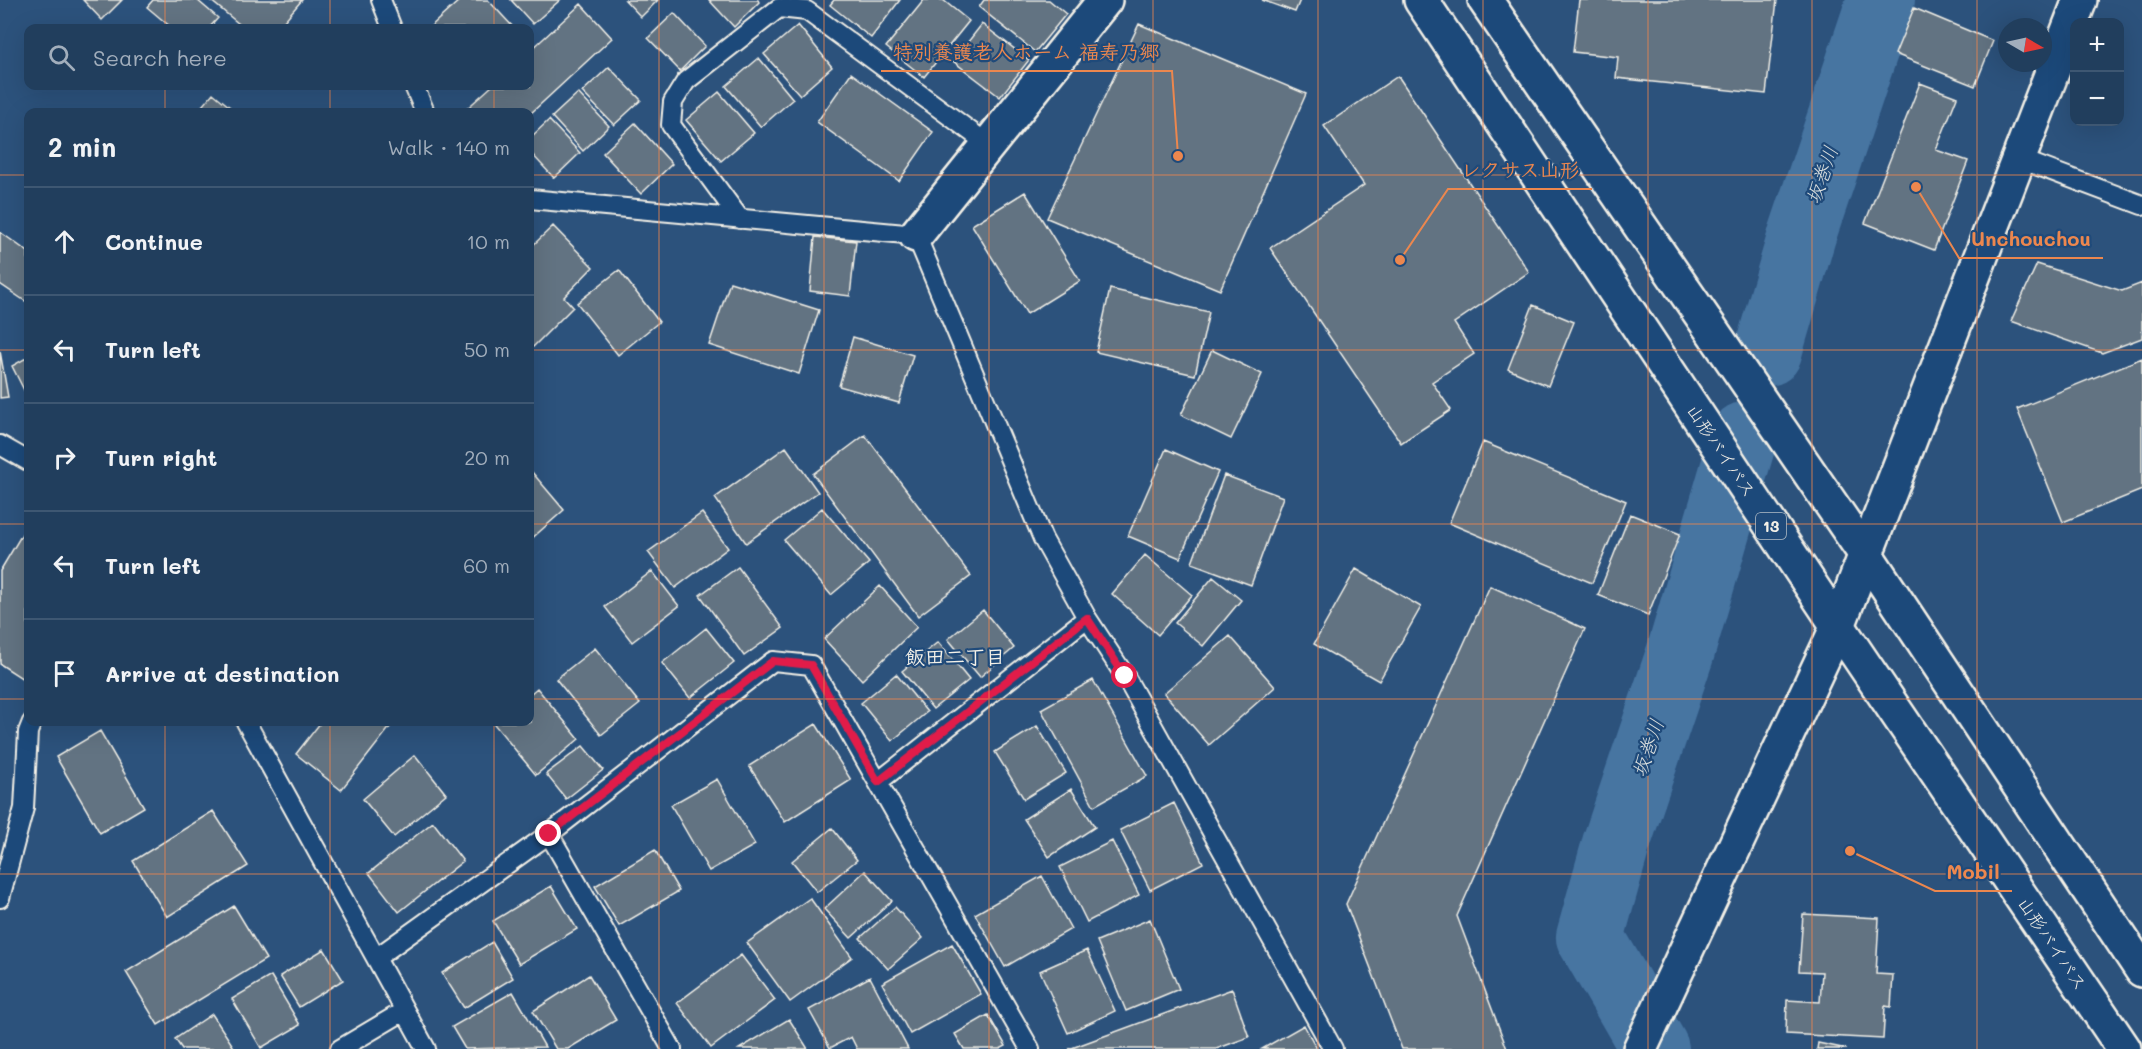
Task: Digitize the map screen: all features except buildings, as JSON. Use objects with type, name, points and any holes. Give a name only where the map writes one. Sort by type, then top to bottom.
[{"type":"main road","name":"山形バイパス","points":[[1421,0],[1838,626],[2124,1049]]},
{"type":"main road","points":[[1485,0],[1866,555],[2142,970]]},
{"type":"main road","points":[[1640,1049],[1838,626],[2080,0]]},
{"type":"main road","points":[[916,235],[1103,1]]},
{"type":"lane","points":[[381,0],[390,24]]},
{"type":"lane","points":[[740,219],[671,125],[673,102],[686,81],[778,8],[807,11],[989,145]]},
{"type":"lane","points":[[416,90],[423,108]]},
{"type":"lane","points":[[2020,159],[2142,205]]},
{"type":"lane","points":[[534,199],[916,235],[1043,538],[1087,618],[1125,676],[1333,1049]]},
{"type":"lane","points":[[0,445],[24,458]]},
{"type":"lane","points":[[878,782],[1087,618]]},
{"type":"lane","points":[[376,958],[549,834],[773,661],[811,665],[1030,1049]]},
{"type":"lane","points":[[0,898],[24,808],[28,732],[30,726]]},
{"type":"lane","points":[[248,726],[426,1049]]},
{"type":"lane","points":[[549,834],[672,1049]]},
{"type":"lane","points":[[340,1049],[404,1011]]},
{"type":"waterway","name":"坂巻川","points":[[1768,352],[1802,235],[1881,0]]},
{"type":"waterway","name":"坂巻川","points":[[1655,1049],[1590,937],[1616,844],[1680,654],[1744,436]]},
{"type":"place","name":"特別養護老人ホーム 福寿乃郷","points":[[1178,156]]},
{"type":"place","name":"Unchouchou","points":[[1916,187]]},
{"type":"place","name":"レクサス山形","points":[[1400,260]]},
{"type":"place","name":"Mobil","points":[[1850,851]]},
{"type":"district","name":"飯田二丁目","points":[[955,657]]},
{"type":"route","points":[[549,834],[773,661],[811,665],[878,782],[1087,618],[1125,676]]}]
